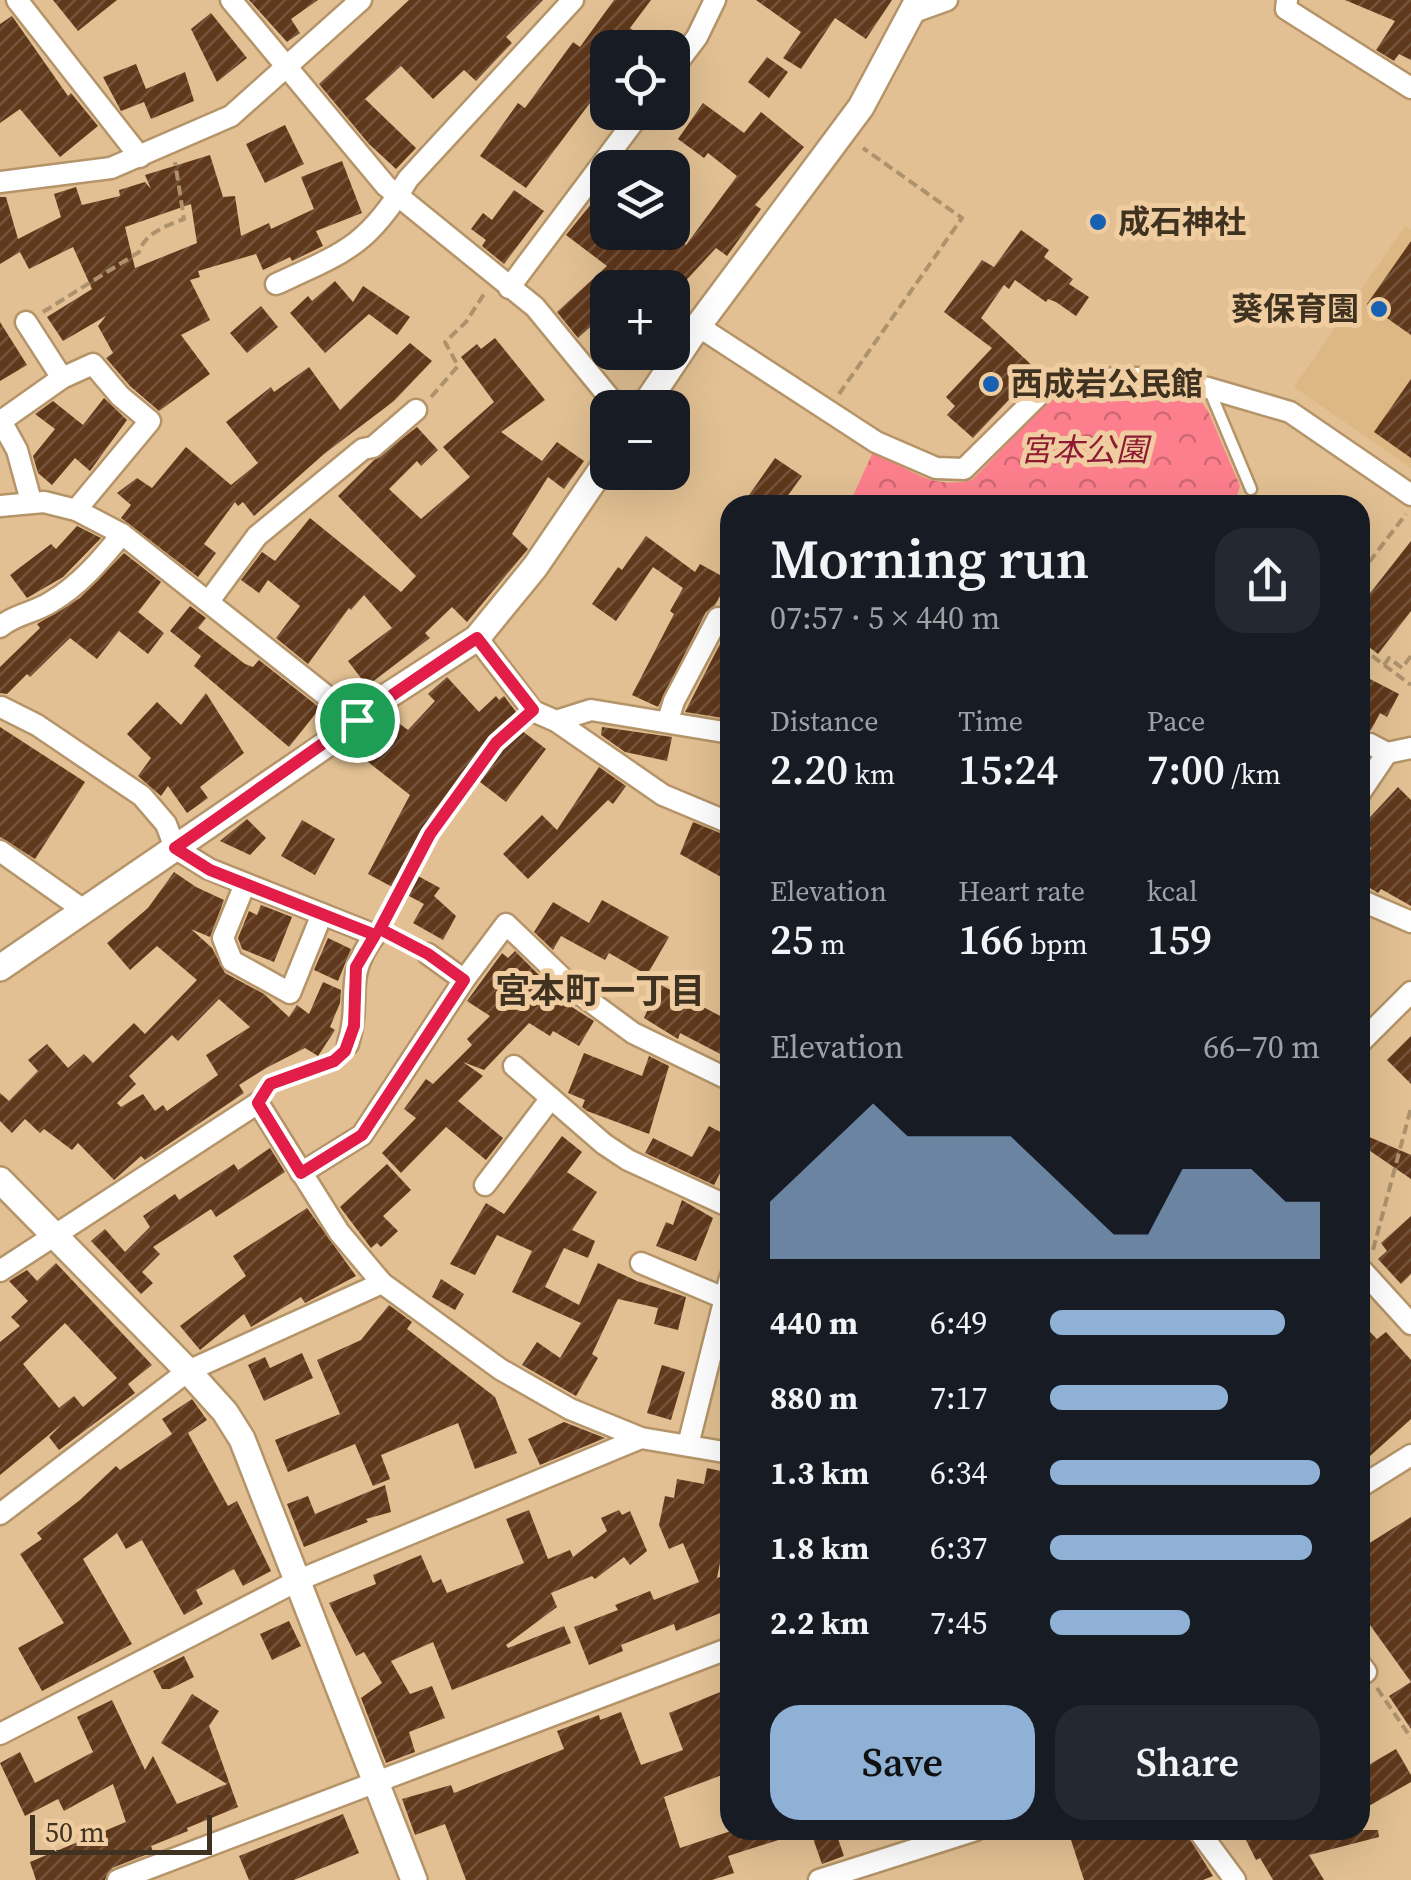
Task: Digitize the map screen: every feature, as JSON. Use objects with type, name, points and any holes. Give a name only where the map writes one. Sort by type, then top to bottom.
[{"type":"street","points":[[0,8],[14,0],[140,156]]},
{"type":"street","points":[[231,0],[357,154],[398,196],[535,308],[604,390]]},
{"type":"street","points":[[0,182],[110,168],[231,116],[361,0]]},
{"type":"street","points":[[276,284],[339,255],[366,237],[390,210],[408,179],[572,0]]},
{"type":"street","points":[[690,46],[715,0]]},
{"type":"street","points":[[655,390],[698,326],[861,108],[915,6],[947,0]]},
{"type":"street","points":[[1287,0],[1286,9],[1411,88]]},
{"type":"street","points":[[502,282],[626,130]]},
{"type":"street","points":[[26,322],[62,378]]},
{"type":"street","points":[[698,326],[876,442],[936,468],[964,469],[1041,393],[1062,380],[1140,378],[1208,388],[1290,412],[1411,495]]},
{"type":"street","points":[[32,501],[17,450],[0,420],[62,378],[93,364],[120,396],[150,420],[76,510]]},
{"type":"street","points":[[210,601],[258,536],[301,497],[363,449],[373,447],[416,410]]},
{"type":"street","points":[[0,968],[477,638],[534,567],[590,486]]},
{"type":"street","points":[[0,506],[32,501],[76,510],[122,534],[357,720]]},
{"type":"street","points":[[0,627],[11,617],[53,602],[84,578],[122,534]]},
{"type":"street","points":[[668,720],[720,619]]},
{"type":"street","points":[[477,638],[533,710],[556,721],[663,795],[720,819]]},
{"type":"street","points":[[2,707],[36,725],[142,796],[166,824],[175,848],[210,870],[375,935],[356,967],[354,1026],[348,1044]]},
{"type":"street","points":[[556,721],[590,710],[720,730]]},
{"type":"street","points":[[1370,744],[1387,753],[1411,748]]},
{"type":"street","points":[[1370,778],[1387,753]]},
{"type":"street","points":[[0,851],[85,911]]},
{"type":"street","points":[[245,884],[223,938],[232,961],[290,993],[322,914]]},
{"type":"street","points":[[1370,904],[1411,922]]},
{"type":"street","points":[[301,1173],[362,1135],[464,980],[506,924],[576,992],[632,1033],[720,1075]]},
{"type":"street","points":[[428,954],[464,980]]},
{"type":"street","points":[[1370,1033],[1411,992]]},
{"type":"street","points":[[514,1066],[628,1160],[720,1202]]},
{"type":"street","points":[[485,1185],[550,1098]]},
{"type":"street","points":[[0,1271],[258,1103],[339,1232],[382,1284],[500,1369],[543,1395],[641,1438],[720,1451]]},
{"type":"street","points":[[0,1180],[188,1371],[225,1412],[242,1440],[414,1880]]},
{"type":"street","points":[[641,1263],[720,1286]]},
{"type":"street","points":[[1370,1279],[1411,1324]]},
{"type":"street","points":[[0,1514],[188,1371],[382,1284]]},
{"type":"street","points":[[688,1445],[720,1316]]},
{"type":"street","points":[[0,1734],[299,1580],[641,1438]]},
{"type":"street","points":[[1370,1481],[1411,1454]]},
{"type":"street","points":[[118,1880],[720,1652]]},
{"type":"street","points":[[819,1880],[945,1840]]},
{"type":"street","points":[[1205,1840],[1235,1880]]},
{"type":"lane","points":[[1208,388],[1251,488]]},
{"type":"path","points":[[827,410],[962,218],[843,133]]},
{"type":"path","points":[[26,322],[138,252],[142,241],[184,219],[172,144]]},
{"type":"path","points":[[448,380],[458,366],[445,342],[502,282]]},
{"type":"path","points":[[1370,561],[1411,508]]},
{"type":"path","points":[[1370,654],[1411,685]]},
{"type":"path","points":[[1384,665],[1389,658],[1402,668],[1411,656]]},
{"type":"path","points":[[375,935],[430,834],[496,743],[533,710]]},
{"type":"path","points":[[258,1103],[270,1084],[334,1061],[348,1044]]},
{"type":"path","points":[[1370,1247],[1411,1108]]},
{"type":"path","points":[[1370,1681],[1411,1738]]},
{"type":"shaded area","name":"葵保育園","points":[[1405,226],[1411,230],[1411,468],[1294,387]]},
{"type":"green space","name":"宮本公園","points":[[1134,391],[1199,398],[1240,486],[1237,495],[853,495],[874,450],[932,480],[972,480],[1050,400],[1067,392]]},
{"type":"building","points":[[53,0],[117,0],[78,31]]},
{"type":"building","points":[[249,0],[318,0],[291,19],[300,33],[287,42]]},
{"type":"building","points":[[409,0],[543,0],[506,37],[512,43],[476,81],[464,70],[433,99],[401,66],[365,99],[416,148],[396,169],[369,144],[319,84]]},
{"type":"building","points":[[614,0],[651,0],[630,28],[633,30],[592,30]]},
{"type":"building","points":[[756,0],[892,0],[866,39],[835,18],[801,69],[783,58],[801,32]]},
{"type":"building","points":[[1345,0],[1411,0],[1411,60],[1399,54],[1394,61],[1376,50],[1395,21]]},
{"type":"building","points":[[211,13],[247,58],[217,82],[191,29]]},
{"type":"building","points":[[12,16],[68,96],[71,93],[98,126],[60,157],[20,109],[0,123],[0,24]]},
{"type":"building","points":[[590,33],[590,103],[526,188],[480,156],[518,103],[525,108],[573,42],[580,47]]},
{"type":"building","points":[[767,57],[788,72],[769,98],[748,82]]},
{"type":"building","points":[[136,64],[146,89],[185,72],[194,101],[151,119],[144,102],[121,111],[103,77]]},
{"type":"building","points":[[703,103],[744,133],[761,112],[804,147],[755,205],[761,209],[727,256],[716,248],[690,276],[690,270],[603,270],[607,266],[566,235],[590,205],[590,250],[690,250],[690,240],[737,176],[708,153],[704,158],[678,139],[684,130],[690,130],[690,122]]},
{"type":"building","points":[[285,125],[304,164],[265,183],[246,144]]},
{"type":"building","points":[[210,155],[223,197],[235,196],[241,236],[269,223],[271,229],[314,209],[301,177],[342,161],[362,213],[316,231],[323,246],[292,261],[290,257],[263,270],[256,254],[198,271],[200,277],[190,280],[210,320],[181,335],[210,374],[159,411],[106,358],[113,353],[98,326],[106,316],[63,341],[47,317],[92,289],[73,247],[29,269],[20,252],[0,264],[0,197],[6,197],[18,239],[61,217],[54,194],[76,187],[82,205],[120,196],[119,190],[145,182],[151,189],[145,175]],"holes":[[[191,204],[197,243],[135,268],[125,227]]]},
{"type":"building","points":[[514,190],[544,211],[504,264],[482,246],[486,240],[471,229],[483,213],[492,220]]},
{"type":"building","points":[[1021,230],[1049,250],[1044,257],[1073,279],[1069,284],[1089,297],[1076,316],[1056,302],[1046,302],[1015,280],[1009,289],[1004,285],[981,318],[1037,370],[973,438],[947,415],[955,406],[946,397],[992,348],[944,312],[982,260],[994,267]]},
{"type":"building","points":[[1411,241],[1411,335],[1367,304]]},
{"type":"building","points":[[335,281],[353,302],[363,286],[410,317],[397,335],[369,314],[325,353],[290,313],[308,296],[312,301]]},
{"type":"building","points":[[590,282],[590,327],[578,338],[557,312]]},
{"type":"building","points":[[261,306],[278,327],[247,353],[230,333]]},
{"type":"building","points":[[0,322],[27,365],[0,381]]},
{"type":"building","points":[[495,338],[545,400],[501,432],[542,461],[557,442],[584,461],[564,489],[548,477],[512,534],[528,549],[467,622],[452,607],[425,633],[430,638],[367,686],[348,661],[392,628],[364,595],[349,608],[308,664],[276,638],[300,606],[268,580],[259,593],[241,580],[262,552],[275,561],[310,518],[401,592],[416,576],[338,496],[373,461],[417,427],[438,450],[421,466],[417,461],[389,489],[421,519],[470,477],[443,447],[494,402],[461,357],[477,344],[481,349]]},
{"type":"building","points":[[410,343],[432,361],[394,401],[324,454],[254,516],[243,502],[238,506],[235,502],[204,544],[216,553],[198,577],[121,518],[131,505],[117,493],[137,478],[152,488],[186,447],[231,485],[258,463],[226,422],[271,387],[274,392],[309,367],[340,410]]},
{"type":"building","points":[[1411,379],[1411,458],[1374,432]]},
{"type":"building","points":[[104,398],[127,420],[90,471],[75,458],[52,485],[38,473],[33,456],[55,429],[35,414],[53,401],[83,425]]},
{"type":"building","points":[[775,458],[802,476],[788,495],[749,495]]},
{"type":"building","points":[[77,526],[101,538],[63,577],[27,598],[10,575],[51,544],[56,549]]},
{"type":"building","points":[[646,536],[695,572],[700,564],[720,575],[720,596],[706,612],[658,707],[632,695],[674,614],[670,611],[683,588],[653,567],[616,621],[592,604],[618,567],[622,570]]},
{"type":"building","points":[[1411,541],[1411,611],[1378,654],[1370,648],[1370,593]]},
{"type":"building","points":[[124,553],[161,582],[138,612],[164,633],[148,654],[119,631],[97,659],[70,638],[30,677],[27,674],[7,694],[0,693],[0,667],[40,628],[37,624],[80,598]]},
{"type":"building","points":[[190,606],[206,618],[198,628],[245,664],[253,667],[259,660],[320,708],[289,747],[194,666],[201,656],[170,631]]},
{"type":"building","points":[[720,644],[720,718],[685,712]]},
{"type":"building","points":[[447,677],[479,712],[496,696],[499,700],[504,696],[520,717],[513,724],[546,749],[506,802],[471,775],[433,821],[407,870],[440,888],[434,896],[456,916],[443,940],[413,923],[424,904],[368,874],[410,795],[363,758],[381,736],[371,729],[388,715],[408,730],[435,701],[428,694]]},
{"type":"building","points":[[1370,679],[1399,694],[1387,717],[1380,713],[1371,730]]},
{"type":"building","points":[[206,693],[244,753],[200,787],[208,798],[187,813],[168,786],[161,796],[138,776],[151,758],[127,734],[157,702],[181,725]]},
{"type":"building","points":[[0,727],[85,782],[35,859],[0,837]]},
{"type":"building","points":[[602,727],[672,737],[667,761],[625,752],[601,735]]},
{"type":"building","points":[[599,767],[626,786],[613,804],[608,800],[528,879],[503,854],[542,815],[557,830]]},
{"type":"building","points":[[1398,787],[1411,800],[1411,906],[1381,889],[1378,893],[1370,888],[1370,817]]},
{"type":"building","points":[[247,819],[266,838],[250,855],[220,841]]},
{"type":"building","points":[[302,820],[335,839],[315,875],[281,856]]},
{"type":"building","points":[[693,822],[720,833],[720,876],[680,854]]},
{"type":"building","points":[[174,872],[224,900],[210,937],[191,929],[212,948],[225,973],[264,994],[289,1017],[297,1005],[309,1014],[323,982],[341,990],[340,1003],[330,1027],[335,1030],[318,1056],[305,1048],[266,1068],[239,1085],[244,1093],[145,1160],[141,1156],[114,1180],[78,1143],[72,1150],[44,1129],[40,1133],[25,1119],[12,1133],[0,1121],[0,1093],[9,1101],[38,1071],[28,1060],[47,1044],[68,1068],[84,1054],[93,1063],[134,1023],[145,1034],[197,980],[157,946],[130,970],[107,943],[148,908]],"holes":[[[219,999],[250,1027],[206,1055],[218,1075],[167,1111],[163,1105],[155,1111],[143,1094],[121,1107],[117,1103],[136,1084],[129,1076],[172,1035],[178,1041]]]},
{"type":"building","points":[[602,900],[669,937],[647,975],[609,953],[605,960],[561,936],[553,950],[534,932],[553,902],[589,923]]},
{"type":"building","points":[[261,905],[292,917],[274,962],[242,949],[238,938],[249,911],[257,915]]},
{"type":"building","points":[[328,938],[351,949],[338,981],[314,970]]},
{"type":"building","points":[[515,951],[540,976],[534,983],[594,1021],[579,1046],[553,1031],[550,1036],[529,1023],[484,1070],[463,1062],[483,1076],[458,1101],[503,1138],[486,1160],[446,1127],[401,1173],[382,1153],[416,1118],[404,1109],[426,1079],[433,1084],[472,1045],[467,1039],[490,1016],[467,1001],[502,953],[508,958]]},
{"type":"building","points":[[659,984],[720,1016],[720,1054],[680,1033],[678,1039],[644,1018]]},
{"type":"building","points":[[1411,1036],[1411,1084],[1387,1060]]},
{"type":"building","points":[[584,1053],[642,1076],[649,1056],[669,1066],[649,1134],[587,1111],[582,1107],[585,1100],[568,1093]]},
{"type":"building","points":[[709,1126],[720,1132],[720,1173],[714,1185],[645,1153],[653,1138],[692,1157]]},
{"type":"building","points":[[562,1136],[582,1152],[567,1172],[597,1192],[572,1230],[595,1241],[588,1258],[564,1248],[545,1287],[579,1305],[598,1263],[686,1297],[678,1330],[654,1324],[658,1308],[618,1299],[592,1354],[598,1358],[576,1396],[522,1365],[537,1342],[560,1358],[581,1323],[512,1292],[532,1251],[497,1235],[475,1275],[450,1264],[486,1203],[504,1214]]},
{"type":"building","points":[[1370,1137],[1411,1155],[1411,1179],[1370,1151]]},
{"type":"building","points":[[270,1148],[285,1172],[216,1217],[211,1209],[153,1247],[160,1254],[142,1272],[153,1283],[141,1294],[91,1241],[105,1229],[125,1252],[150,1227],[143,1216],[175,1194],[179,1200],[234,1164],[238,1170]]},
{"type":"building","points":[[387,1164],[411,1190],[383,1216],[398,1231],[381,1247],[377,1243],[371,1248],[340,1207]]},
{"type":"building","points":[[682,1200],[713,1218],[696,1261],[656,1246],[666,1222],[673,1225]]},
{"type":"building","points":[[307,1208],[356,1276],[305,1303],[301,1297],[251,1327],[244,1314],[200,1350],[180,1326],[246,1276],[233,1256]]},
{"type":"building","points":[[1411,1216],[1411,1274],[1401,1284],[1378,1259],[1387,1251],[1381,1243]]},
{"type":"building","points":[[56,1263],[152,1365],[128,1384],[135,1393],[59,1450],[49,1437],[62,1424],[0,1475],[0,1342],[20,1326],[11,1317],[28,1301],[9,1281],[27,1270],[37,1281]],"holes":[[[65,1323],[117,1378],[83,1407],[74,1396],[59,1408],[23,1364]]]},
{"type":"building","points":[[441,1279],[464,1294],[455,1310],[432,1297]]},
{"type":"building","points":[[389,1305],[412,1322],[407,1329],[495,1397],[517,1453],[475,1469],[458,1423],[381,1455],[390,1479],[373,1486],[355,1444],[288,1472],[275,1440],[340,1414],[317,1360],[361,1340]]},
{"type":"building","points":[[1370,1332],[1377,1339],[1386,1332],[1411,1360],[1411,1419],[1370,1456]]},
{"type":"building","points":[[302,1353],[313,1378],[264,1401],[248,1365],[265,1357],[270,1368]]},
{"type":"building","points":[[662,1365],[685,1372],[671,1420],[647,1413]]},
{"type":"building","points":[[192,1399],[207,1420],[188,1433],[228,1506],[237,1501],[271,1571],[243,1586],[234,1569],[196,1590],[203,1604],[184,1615],[142,1540],[126,1549],[117,1533],[83,1559],[132,1644],[42,1691],[18,1648],[64,1623],[20,1554],[42,1539],[37,1533],[116,1466],[120,1470],[172,1434],[162,1419]]},
{"type":"building","points":[[564,1422],[605,1438],[540,1465],[528,1439]]},
{"type":"building","points":[[707,1468],[720,1471],[717,1578],[720,1577],[720,1613],[676,1631],[674,1624],[621,1645],[623,1651],[589,1665],[574,1627],[618,1610],[615,1605],[650,1591],[654,1600],[699,1582],[683,1543],[669,1549],[659,1525],[665,1496],[674,1498],[677,1479],[704,1484]]},
{"type":"building","points":[[385,1485],[391,1512],[304,1547],[287,1504],[308,1496],[315,1514]]},
{"type":"building","points":[[529,1510],[548,1559],[570,1550],[573,1557],[607,1531],[601,1518],[619,1510],[622,1515],[630,1511],[647,1551],[630,1565],[624,1557],[595,1579],[592,1576],[551,1593],[557,1607],[506,1645],[508,1648],[564,1626],[571,1643],[452,1690],[433,1642],[391,1661],[410,1694],[432,1686],[445,1718],[409,1732],[415,1752],[386,1763],[361,1698],[382,1683],[364,1652],[356,1656],[329,1603],[376,1584],[373,1575],[421,1555],[433,1583],[441,1579],[447,1593],[524,1563],[506,1519]]},
{"type":"building","points":[[1411,1517],[1411,1682],[1370,1625],[1370,1543]]},
{"type":"building","points":[[289,1621],[301,1646],[272,1660],[260,1634]]},
{"type":"building","points":[[184,1656],[194,1677],[162,1689],[153,1671]]},
{"type":"building","points":[[1411,1682],[1411,1729],[1389,1696]]},
{"type":"building","points":[[720,1692],[720,1776],[664,1797],[680,1848],[720,1835],[720,1840],[778,1840],[728,1856],[734,1873],[712,1880],[466,1880],[445,1824],[415,1835],[402,1799],[451,1785],[454,1793],[564,1749],[557,1731],[599,1715],[600,1720],[621,1712],[641,1765],[683,1750],[669,1713]]},
{"type":"building","points":[[192,1694],[219,1711],[209,1726],[238,1807],[151,1846],[153,1852],[112,1868],[105,1880],[36,1880],[30,1862],[126,1822],[113,1784],[64,1811],[58,1799],[25,1816],[0,1763],[20,1752],[35,1783],[93,1752],[77,1717],[112,1700],[145,1770],[153,1756],[177,1804],[227,1784],[161,1743]]},
{"type":"building","points":[[1396,1749],[1411,1782],[1370,1805],[1370,1764]]},
{"type":"building","points":[[343,1814],[359,1853],[294,1880],[249,1880],[239,1856]]},
{"type":"building","points":[[1370,1830],[1378,1830],[1379,1837],[1370,1839]]},
{"type":"building","points":[[814,1840],[838,1840],[844,1856],[822,1864]]},
{"type":"building","points":[[1071,1840],[1190,1840],[1213,1876],[1203,1880],[1084,1880]]},
{"type":"building","points":[[1246,1840],[1367,1840],[1309,1855],[1324,1880],[1273,1880],[1260,1858],[1256,1860]]},
{"type":"place","name":"成石神社","points":[[1098,222]]},
{"type":"place","name":"葵保育園","points":[[1379,309]]},
{"type":"place","name":"西成岩公民館","points":[[991,384]]},
{"type":"district","name":"宮本町一丁目","points":[[600,991]]},
{"type":"route","points":[[477,638],[533,710],[496,743],[430,834],[380,929],[428,954],[464,980],[362,1135],[301,1173],[258,1103],[270,1084],[334,1061],[345,1051],[354,1026],[356,967],[359,956],[375,935],[210,870],[175,848],[357,720],[375,704],[477,638]]}]
